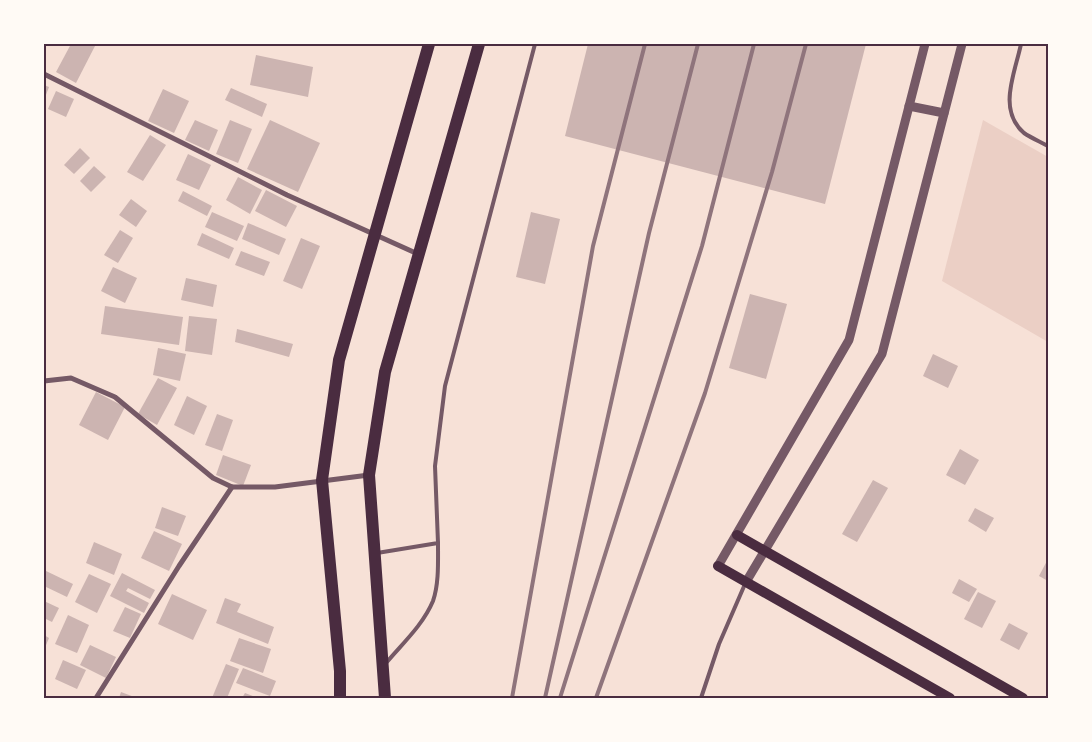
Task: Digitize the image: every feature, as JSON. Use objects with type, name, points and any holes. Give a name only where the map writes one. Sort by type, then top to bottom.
[{"type":"main road","points":[[340,698],[340,671],[322,480],[339,360],[429,44]]},
{"type":"main road","points":[[385,698],[368,475],[385,372],[479,44]]},
{"type":"main road","points":[[737,535],[1023,698]]},
{"type":"main road","points":[[718,566],[950,698]]},
{"type":"street","points":[[718,566],[848,340],[925,44]]},
{"type":"street","points":[[746,582],[882,354],[962,44]]},
{"type":"street","points":[[44,74],[287,195],[374,236],[418,254]]},
{"type":"street","points":[[909,106],[944,113]]},
{"type":"street","points":[[44,381],[71,378],[115,396],[213,478],[232,487],[275,486],[368,475]]},
{"type":"street","points":[[96,698],[179,566],[232,487]]},
{"type":"lane","points":[[383,667],[422,621],[433,600],[438,570],[435,466],[445,386],[535,44]]},
{"type":"lane","points":[[1021,44],[1008,101],[1012,118],[1024,133],[1048,146]]},
{"type":"lane","points":[[375,554],[438,543]]},
{"type":"lane","points":[[701,698],[719,644],[746,582]]},
{"type":"shaded area","points":[[983,120],[1048,157],[1048,342],[942,281]]},
{"type":"building","points":[[71,44],[90,44],[95,46],[76,83],[56,72]]},
{"type":"building","points":[[588,44],[866,44],[825,204],[565,136]]},
{"type":"building","points":[[256,55],[313,67],[308,97],[250,85]]},
{"type":"building","points":[[44,85],[49,87],[44,100]]},
{"type":"building","points":[[231,88],[267,104],[262,117],[225,100]]},
{"type":"building","points":[[163,89],[189,101],[174,133],[148,121]]},
{"type":"building","points":[[56,91],[74,99],[66,117],[48,109]]},
{"type":"building","points":[[195,120],[218,130],[209,151],[185,140]]},
{"type":"building","points":[[230,120],[252,129],[238,163],[216,154]]},
{"type":"building","points":[[270,120],[320,143],[298,192],[247,169]]},
{"type":"building","points":[[150,135],[166,145],[143,181],[127,172]]},
{"type":"building","points":[[80,148],[90,158],[74,174],[64,165]]},
{"type":"building","points":[[188,154],[211,165],[199,190],[176,180]]},
{"type":"building","points":[[94,166],[106,177],[91,192],[80,181]]},
{"type":"building","points":[[238,177],[262,190],[250,214],[226,200]]},
{"type":"building","points":[[266,190],[297,206],[286,227],[255,211]]},
{"type":"building","points":[[183,191],[212,206],[207,216],[178,201]]},
{"type":"building","points":[[131,199],[147,211],[136,227],[119,215]]},
{"type":"building","points":[[212,212],[244,226],[237,241],[205,227]]},
{"type":"building","points":[[531,212],[560,219],[545,284],[516,277]]},
{"type":"building","points":[[248,223],[286,239],[279,255],[242,239]]},
{"type":"building","points":[[120,230],[133,238],[118,263],[104,255]]},
{"type":"building","points":[[202,233],[234,248],[229,259],[197,245]]},
{"type":"building","points":[[301,238],[320,246],[302,289],[283,281]]},
{"type":"building","points":[[241,251],[270,262],[264,276],[235,265]]},
{"type":"building","points":[[113,267],[137,278],[125,303],[101,291]]},
{"type":"building","points":[[186,278],[217,285],[213,307],[181,300]]},
{"type":"building","points":[[750,294],[787,304],[766,379],[729,368]]},
{"type":"building","points":[[105,306],[183,317],[179,345],[101,334]]},
{"type":"building","points":[[189,316],[217,319],[212,355],[185,351]]},
{"type":"building","points":[[237,329],[293,344],[289,357],[235,342]]},
{"type":"building","points":[[158,348],[186,354],[180,381],[153,375]]},
{"type":"building","points":[[933,354],[958,366],[948,388],[923,376]]},
{"type":"building","points":[[158,378],[177,388],[157,425],[138,414]]},
{"type":"building","points":[[96,392],[125,407],[108,440],[79,425]]},
{"type":"building","points":[[187,396],[207,406],[194,435],[174,425]]},
{"type":"building","points":[[217,414],[233,420],[222,451],[205,445]]},
{"type":"building","points":[[960,449],[979,460],[965,485],[946,475]]},
{"type":"building","points":[[223,455],[251,465],[243,486],[216,475]]},
{"type":"building","points":[[873,480],[888,488],[857,542],[842,534]]},
{"type":"building","points":[[162,507],[186,516],[178,536],[155,528]]},
{"type":"building","points":[[975,508],[994,518],[986,532],[968,521]]},
{"type":"building","points":[[154,531],[182,544],[169,571],[141,558]]},
{"type":"building","points":[[94,542],[122,554],[114,575],[86,563]]},
{"type":"building","points":[[1048,559],[1048,581],[1039,576]]},
{"type":"building","points":[[44,570],[73,584],[67,597],[44,586]]},
{"type":"building","points":[[122,573],[155,590],[150,599],[128,588],[126,591],[149,603],[144,613],[110,596]]},
{"type":"building","points":[[89,574],[111,584],[97,613],[75,602]]},
{"type":"building","points":[[959,579],[977,589],[969,602],[952,593]]},
{"type":"building","points":[[978,592],[996,601],[982,628],[964,619]]},
{"type":"building","points":[[172,594],[207,610],[193,640],[158,624]]},
{"type":"building","points":[[225,598],[241,604],[237,612],[274,627],[268,644],[216,623]]},
{"type":"building","points":[[44,601],[59,608],[52,622],[44,618]]},
{"type":"building","points":[[125,607],[141,614],[130,638],[113,631]]},
{"type":"building","points":[[68,615],[89,625],[77,653],[55,644]]},
{"type":"building","points":[[1009,623],[1028,633],[1019,650],[1000,640]]},
{"type":"building","points":[[44,635],[49,638],[44,650]]},
{"type":"building","points":[[239,638],[271,649],[263,673],[230,661]]},
{"type":"building","points":[[90,645],[116,657],[106,678],[80,665]]},
{"type":"building","points":[[63,660],[86,670],[77,689],[55,679]]},
{"type":"building","points":[[226,664],[239,669],[227,698],[212,698]]},
{"type":"building","points":[[243,668],[276,681],[270,696],[236,683]]},
{"type":"building","points":[[121,692],[137,698],[119,698]]},
{"type":"building","points":[[245,693],[258,698],[242,698]]},
{"type":"railway","points":[[512,698],[593,246],[645,44]]},
{"type":"railway","points":[[545,698],[649,233],[698,44]]},
{"type":"railway","points":[[560,698],[702,246],[754,44]]},
{"type":"railway","points":[[596,698],[705,393],[772,172],[806,44]]}]
